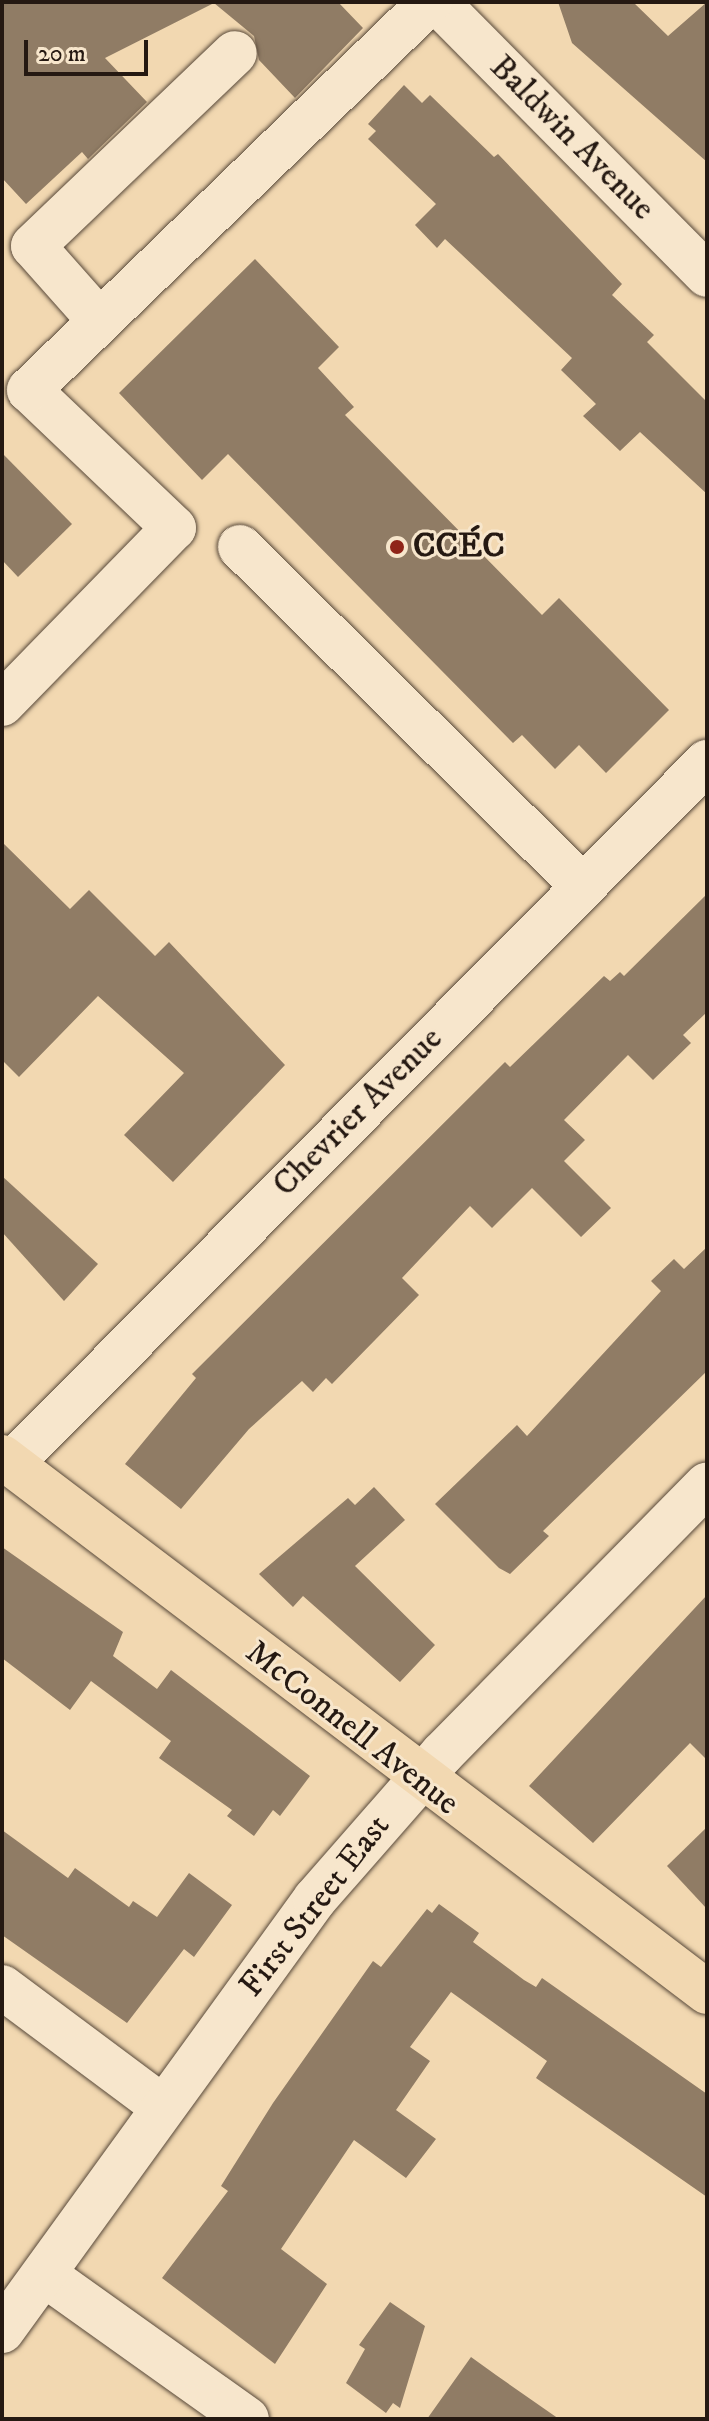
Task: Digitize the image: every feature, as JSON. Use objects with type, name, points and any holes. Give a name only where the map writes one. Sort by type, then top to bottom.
[{"type":"main road","name":"McConnell Avenue","points":[[6,1461],[419,1778],[707,1992]]},
{"type":"street","points":[[3,701],[174,528],[29,390],[97,318],[430,2]]},
{"type":"street","name":"Baldwin Avenue","points":[[437,2],[707,275]]},
{"type":"street","points":[[97,318],[33,246],[235,53]]},
{"type":"street","points":[[240,547],[583,887]]},
{"type":"street","name":"Chevrier Avenue","points":[[6,1461],[707,762]]},
{"type":"street","name":"First Street East","points":[[2,2331],[315,1899],[419,1778],[707,1484]]},
{"type":"street","points":[[2,1987],[163,2107]]},
{"type":"street","points":[[45,2275],[247,2419]]},
{"type":"building","points":[[2,2],[338,2],[363,28],[295,98],[259,60],[254,36],[214,3],[105,58],[147,102],[88,159],[82,152],[26,204],[2,178]]},
{"type":"building","points":[[558,2],[633,2],[668,36],[707,2],[707,162],[572,43]]},
{"type":"building","points":[[404,85],[422,103],[430,95],[494,157],[498,154],[622,284],[612,295],[654,335],[647,342],[707,402],[707,494],[640,432],[620,451],[583,416],[596,404],[561,370],[572,358],[445,239],[437,248],[415,225],[436,204],[368,139],[376,131],[368,124]]},
{"type":"building","name":"CCÉC","points":[[255,259],[339,347],[318,368],[354,407],[345,415],[542,615],[559,598],[669,710],[606,773],[579,745],[555,769],[522,735],[513,743],[228,454],[202,480],[119,393]]},
{"type":"building","points":[[2,453],[72,524],[18,577],[2,560]]},
{"type":"building","points":[[2,842],[70,909],[89,890],[155,956],[169,942],[285,1065],[173,1182],[124,1135],[184,1073],[98,996],[19,1077],[2,1060]]},
{"type":"building","points":[[707,894],[707,1012],[683,1035],[691,1043],[653,1080],[628,1055],[564,1120],[585,1140],[564,1161],[611,1208],[581,1237],[532,1188],[492,1228],[470,1206],[402,1278],[419,1295],[332,1384],[326,1378],[313,1392],[302,1381],[249,1429],[181,1509],[125,1464],[196,1378],[192,1374],[505,1062],[510,1067],[604,976],[610,981],[620,972],[624,976]]},
{"type":"building","points":[[2,1176],[98,1264],[64,1301],[2,1232]]},
{"type":"building","points":[[707,1247],[707,1371],[543,1531],[549,1536],[510,1574],[499,1568],[435,1504],[517,1425],[527,1436],[661,1291],[651,1281],[674,1259],[684,1269]]},
{"type":"building","points":[[374,1487],[405,1520],[355,1566],[435,1645],[400,1682],[303,1596],[293,1607],[259,1574],[348,1498],[355,1505]]},
{"type":"building","points":[[2,1547],[123,1632],[113,1656],[157,1689],[171,1670],[310,1776],[280,1816],[273,1810],[254,1836],[227,1816],[232,1810],[159,1758],[171,1741],[91,1681],[70,1710],[2,1658]]},
{"type":"building","points":[[707,1595],[707,1760],[690,1743],[593,1843],[529,1786]]},
{"type":"building","points":[[707,1827],[707,1909],[667,1866]]},
{"type":"building","points":[[2,1830],[68,1878],[75,1868],[129,1907],[133,1901],[157,1917],[189,1873],[232,1905],[194,1957],[184,1949],[127,2023],[2,1935]]},
{"type":"building","points":[[439,1904],[479,1933],[473,1942],[524,1980],[536,1987],[542,1978],[707,2094],[707,2197],[536,2078],[547,2061],[451,1992],[410,2047],[430,2061],[396,2110],[436,2139],[406,2178],[354,2140],[281,2249],[327,2284],[275,2364],[162,2278],[228,2191],[221,2186],[273,2103],[373,1961],[381,1967],[427,1909],[432,1913]]},
{"type":"building","points":[[390,2302],[425,2326],[400,2408],[393,2403],[386,2413],[346,2383],[365,2349],[359,2345]]},
{"type":"building","points":[[471,2357],[496,2375],[559,2419],[427,2419]]},
{"type":"place","name":"CCÉC","points":[[397,547]]}]
